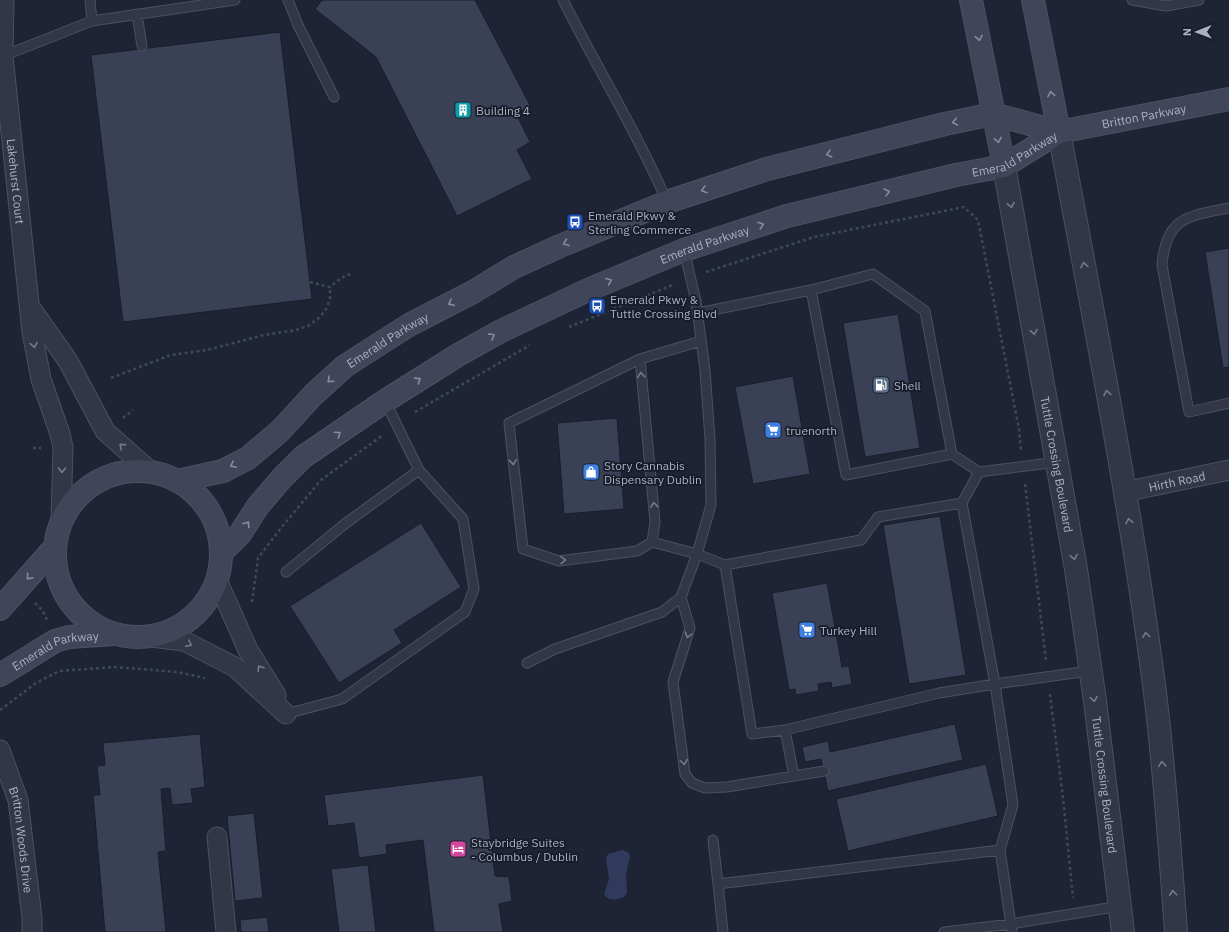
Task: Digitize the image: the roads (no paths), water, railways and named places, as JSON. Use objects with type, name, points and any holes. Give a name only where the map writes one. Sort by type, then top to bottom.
[{"type":"main road","name":"Tuttle Crossing Boulevard","points":[[971,0],[1004,166]]},
{"type":"main road","points":[[1033,0],[1059,132]]},
{"type":"main road","name":"Britton Parkway","points":[[1059,132],[1229,98]]},
{"type":"main road","name":"Emerald Parkway","points":[[177,481],[223,471],[248,458],[280,431],[314,394],[345,366],[409,325],[473,292],[514,267],[560,246],[667,202],[767,169],[945,124],[993,114],[1059,132]]},
{"type":"main road","name":"Emerald Parkway","points":[[220,553],[240,534],[258,506],[282,478],[303,457],[385,401],[458,355],[501,331],[590,289],[684,250],[787,216],[956,175],[1004,166],[1059,132]]},
{"type":"main road","points":[[124,472],[151,472],[177,481],[195,494],[208,511],[218,531],[220,553],[217,580],[207,600],[192,617],[173,630],[152,636],[132,638],[114,634],[88,621],[69,601],[57,576],[55,548],[61,521],[76,498],[98,481],[124,472]]},
{"type":"main road","points":[[0,609],[55,548]]},
{"type":"main road","name":"Emerald Parkway","points":[[0,675],[55,641],[69,637],[114,634]]},
{"type":"street","name":"Lakehurst Court","points":[[4,0],[2,53],[32,332],[41,379],[63,447],[61,521]]},
{"type":"street","points":[[1059,132],[1124,492],[1155,694],[1176,932]]},
{"type":"street","name":"Tuttle Crossing Boulevard","points":[[1004,166],[1076,569],[1089,671],[1095,702],[1123,932]]},
{"type":"street","name":"Lakehurst Court","points":[[30,306],[68,361],[105,431],[151,472]]},
{"type":"street","name":"Hirth Road","points":[[1124,492],[1229,470]]},
{"type":"street","points":[[217,580],[248,650],[268,680],[286,714]]},
{"type":"street","points":[[152,636],[184,641],[235,667],[286,714]]},
{"type":"street","name":"Britton Woods Drive","points":[[0,750],[18,800],[32,918],[32,932]]},
{"type":"street","points":[[217,837],[226,932]]},
{"type":"lane","points":[[90,0],[92,21]]},
{"type":"lane","points":[[2,53],[92,21],[235,0]]},
{"type":"lane","points":[[288,0],[298,25],[334,97]]},
{"type":"lane","points":[[563,0],[596,65],[625,114],[667,202]]},
{"type":"lane","points":[[1132,0],[1166,6],[1199,0]]},
{"type":"lane","points":[[137,14],[142,46]]},
{"type":"lane","points":[[1229,208],[1194,215],[1182,221],[1169,234],[1163,251],[1162,265],[1189,412],[1229,403]]},
{"type":"lane","points":[[527,663],[555,649],[662,612],[681,597],[697,554],[711,505],[710,439],[698,313],[684,250]]},
{"type":"lane","points":[[698,313],[811,290],[873,274],[925,311],[952,454]]},
{"type":"lane","points":[[811,290],[846,475],[952,454],[979,472],[1058,462]]},
{"type":"lane","points":[[701,342],[640,359],[509,423],[523,549],[559,561],[637,551],[652,542],[697,554],[724,565],[862,540],[878,517],[962,503]]},
{"type":"lane","points":[[640,359],[655,522],[652,542]]},
{"type":"lane","points":[[286,714],[342,699],[465,612],[474,589],[462,519],[419,470],[385,401]]},
{"type":"lane","points":[[286,572],[346,523],[419,470]]},
{"type":"lane","points":[[979,472],[962,503],[995,684],[1013,805],[1000,850],[1011,928]]},
{"type":"lane","points":[[724,565],[752,734],[785,730],[932,695],[995,684],[1089,671]]},
{"type":"lane","points":[[681,597],[690,628],[673,682],[685,774],[692,783],[705,788],[727,787],[824,771]]},
{"type":"lane","points":[[785,730],[794,776]]},
{"type":"lane","points":[[713,840],[723,932]]},
{"type":"lane","points":[[718,884],[1000,850]]},
{"type":"lane","points":[[944,932],[1011,928],[1075,913],[1120,906]]},
{"type":"water","points":[[622,850],[628,852],[630,856],[626,875],[627,893],[624,897],[610,899],[604,894],[609,879],[606,858],[608,854]]},
{"type":"place","name":"Building 4","points":[[463,110]]},
{"type":"place","name":"Emerald Pkwy & Sterling Commerce","points":[[575,222]]},
{"type":"place","name":"Emerald Pkwy & Tuttle Crossing Blvd","points":[[597,306]]},
{"type":"place","name":"Shell","points":[[881,385]]},
{"type":"place","name":"truenorth","points":[[773,430]]},
{"type":"place","name":"Story Cannabis Dispensary Dublin","points":[[591,472]]},
{"type":"place","name":"Turkey Hill","points":[[807,630]]},
{"type":"place","name":"Staybridge Suites - Columbus / Dublin","points":[[458,849]]}]
